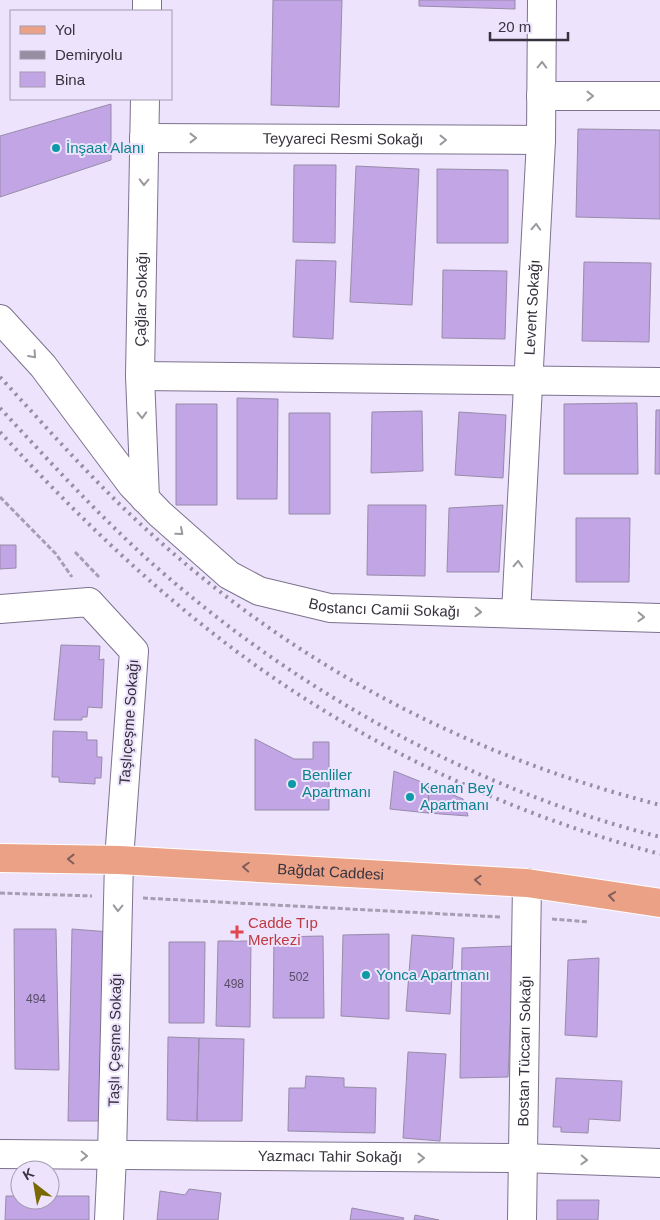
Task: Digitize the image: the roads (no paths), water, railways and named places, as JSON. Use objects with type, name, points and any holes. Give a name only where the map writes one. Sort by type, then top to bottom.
[{"type":"main road","name":"Bağdat Caddesi","points":[[0,858],[119,860],[527,883],[660,903]]},
{"type":"street","name":"Levent Sokağı","points":[[516,613],[540,140],[542,0]]},
{"type":"street","points":[[541,96],[660,96]]},
{"type":"street","name":"Çağlar Sokağı","points":[[145,100],[140,376],[145,499]]},
{"type":"street","name":"Teyyareci Resmi Sokağı","points":[[144,138],[540,140]]},
{"type":"street","name":"Bostancı Camii Sokağı","points":[[0,319],[43,366],[145,499],[229,575],[258,591],[330,608],[660,618]]},
{"type":"street","points":[[140,376],[660,382]]},
{"type":"street","name":"Taşlıçeşme Sokağı","points":[[0,609],[89,602],[134,651],[119,860]]},
{"type":"street","name":"Taşlı Çeşme Sokağı","points":[[109,1220],[119,860]]},
{"type":"street","name":"Bostan Tüccarı Sokağı","points":[[522,1220],[527,883]]},
{"type":"street","name":"Yazmacı Tahir Sokağı","points":[[0,1154],[522,1158],[660,1163]]},
{"type":"railway","points":[[0,377],[91,475],[148,531],[263,624],[324,664],[387,700],[452,732],[519,760],[588,784],[660,805]]},
{"type":"railway","points":[[0,408],[95,509],[155,566],[210,612],[268,655],[329,695],[391,731],[456,764],[522,792],[591,817],[660,837]]},
{"type":"railway","points":[[0,432],[73,509],[124,558],[205,627],[309,701],[364,734],[421,764],[479,791],[599,836],[660,854]]},
{"type":"place","name":"İnşaat Alanı","points":[[56,148]]},
{"type":"place","name":"Benliler Apartmanı","points":[[292,784]]},
{"type":"place","name":"Kenan Bey Apartmanı","points":[[410,797]]},
{"type":"place","name":"Cadde Tıp Merkezi","points":[[237,932]]},
{"type":"place","name":"Yonca Apartmanı","points":[[366,975]]}]
